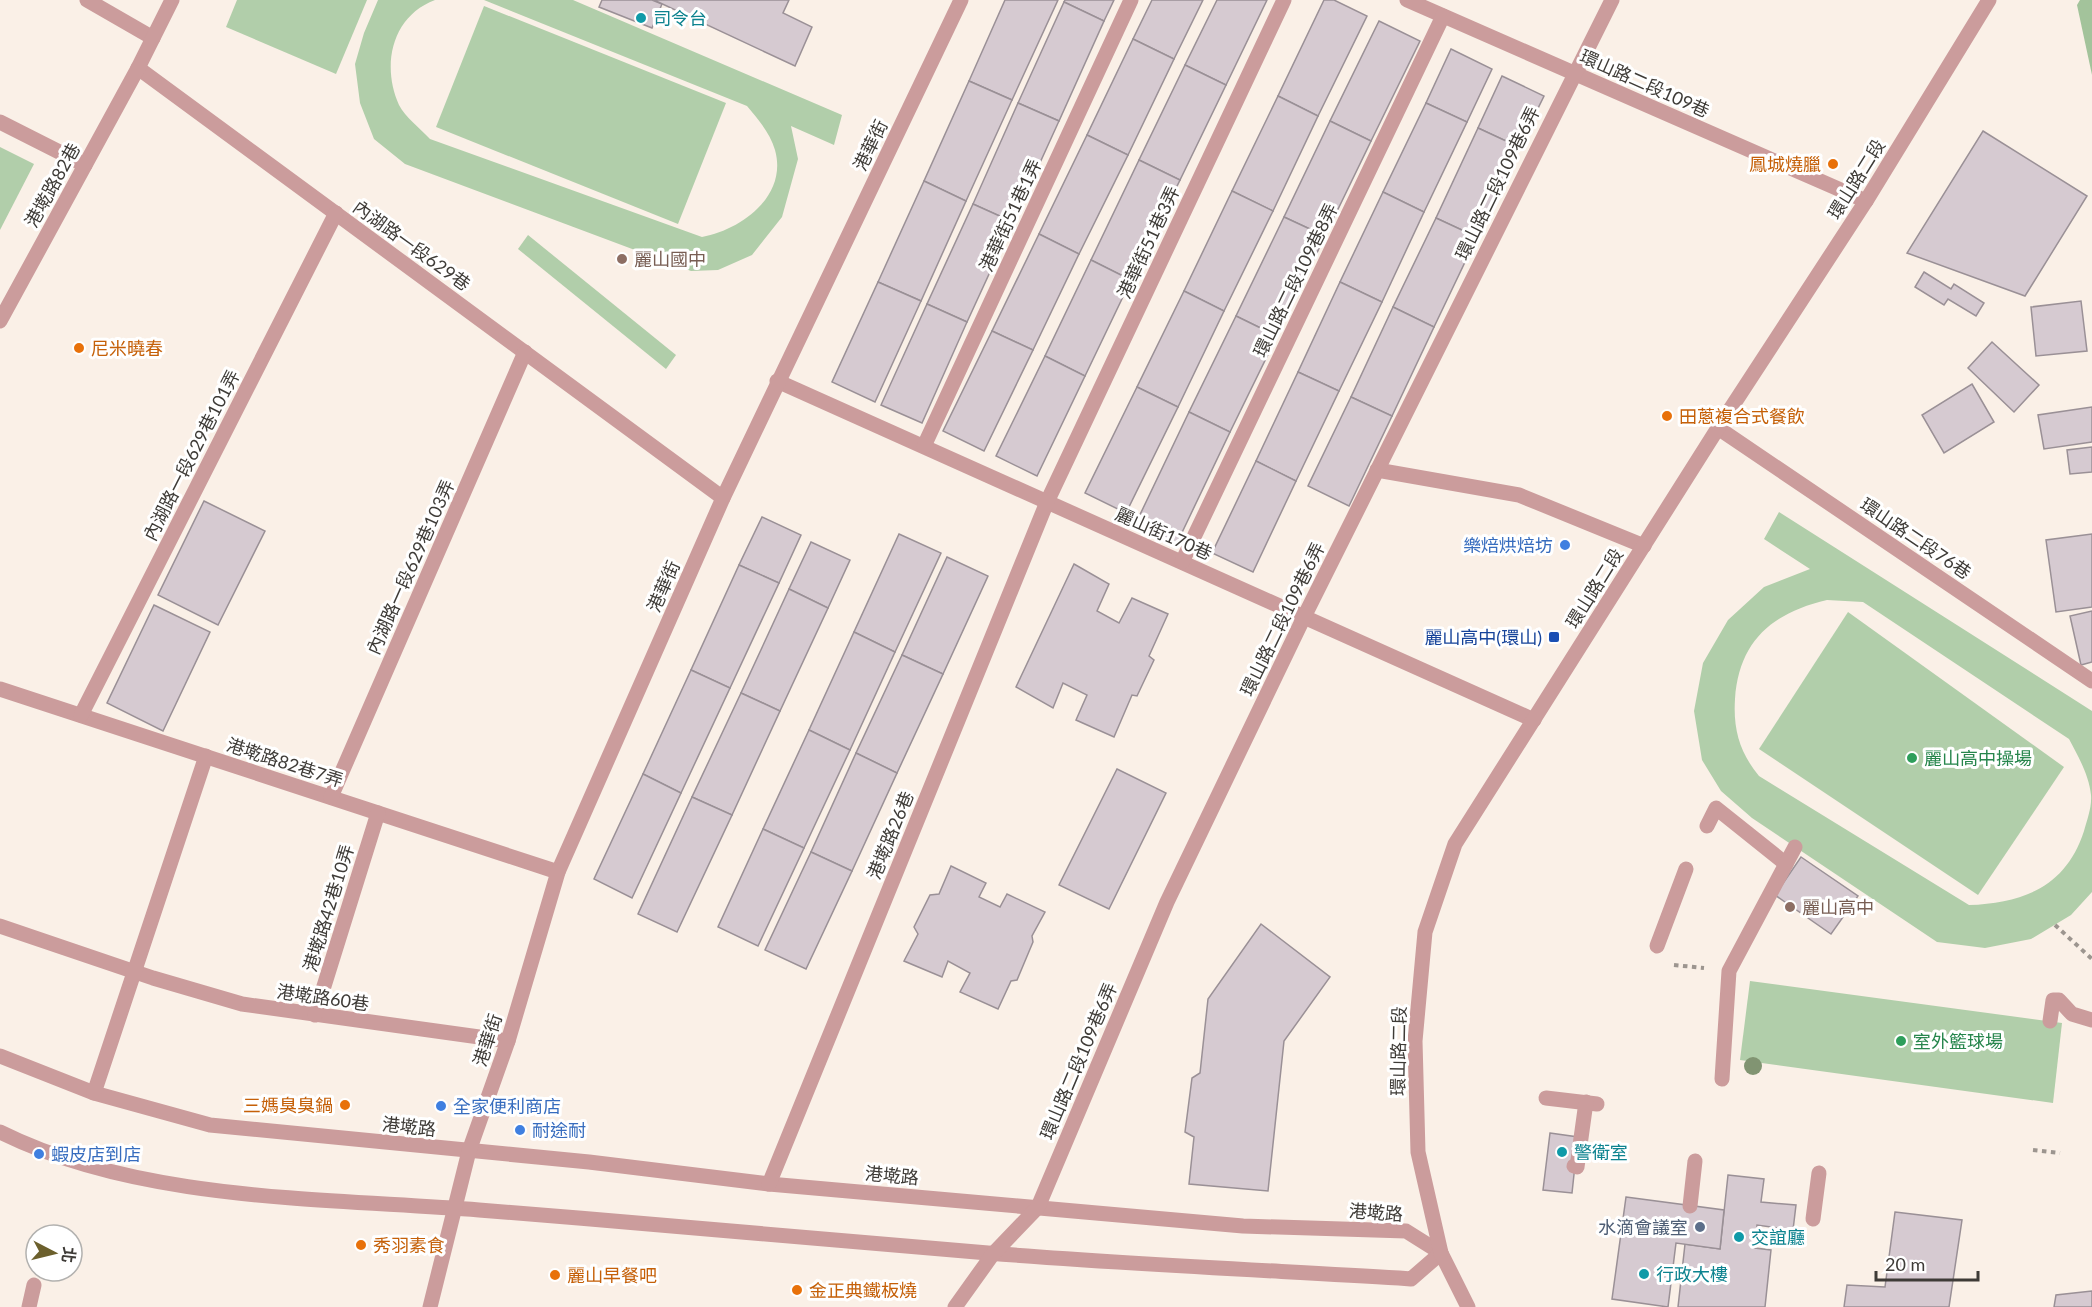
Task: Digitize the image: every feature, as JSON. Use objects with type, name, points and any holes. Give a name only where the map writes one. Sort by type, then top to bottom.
[{"type":"street","points":[[87,0],[153,38]]},
{"type":"street","points":[[138,68],[172,0]]},
{"type":"street","name":"港華街","points":[[430,1307],[469,1151],[508,1041],[558,872],[777,381],[961,0]]},
{"type":"street","name":"港華街51巷1弄","points":[[924,446],[1131,0]]},
{"type":"street","name":"港華街51巷3弄","points":[[1047,502],[1284,0]]},
{"type":"street","name":"環山路二段109巷","points":[[1407,0],[1866,201]]},
{"type":"street","name":"環山路二段109巷6弄","points":[[955,1307],[993,1254],[1038,1207],[1167,902],[1304,617],[1612,0]]},
{"type":"street","name":"環山路二段","points":[[1468,1307],[1441,1253],[1418,1152],[1415,1041],[1425,932],[1455,844],[1718,428],[1866,201],[1989,0]]},
{"type":"street","name":"環山路二段109巷8弄","points":[[1182,562],[1443,16]]},
{"type":"street","name":"港墘路82巷","points":[[0,321],[138,68]]},
{"type":"street","name":"內湖路一段629巷","points":[[138,68],[723,498]]},
{"type":"street","points":[[0,122],[85,165]]},
{"type":"street","name":"內湖路一段629巷101弄","points":[[81,715],[336,213]]},
{"type":"street","name":"內湖路一段629巷103弄","points":[[331,797],[525,352]]},
{"type":"street","name":"麗山街170巷","points":[[777,381],[1534,720]]},
{"type":"street","name":"環山路二段76巷","points":[[1718,428],[2092,681]]},
{"type":"street","points":[[1377,470],[1519,495],[1644,546]]},
{"type":"street","name":"港墘路26巷","points":[[769,1184],[1047,502]]},
{"type":"street","name":"港墘路82巷7弄","points":[[0,689],[558,872]]},
{"type":"street","points":[[94,1093],[206,756]]},
{"type":"street","points":[[1707,826],[1716,808],[1786,864]]},
{"type":"street","name":"港墘路42巷10弄","points":[[315,1015],[378,813]]},
{"type":"street","points":[[1722,1079],[1729,971],[1795,847]]},
{"type":"street","points":[[1658,946],[1686,869]]},
{"type":"street","name":"港墘路60巷","points":[[0,926],[136,972],[242,1004],[508,1041]]},
{"type":"street","points":[[2050,1021],[2053,1000],[2059,1000],[2072,1014],[2092,1020]]},
{"type":"street","name":"港墘路","points":[[0,1056],[94,1093],[210,1125],[769,1184],[1243,1226],[1406,1231],[1441,1253]]},
{"type":"street","points":[[1545,1098],[1591,1103],[1577,1167],[1575,1166]]},
{"type":"street","points":[[0,1132],[36,1150],[82,1166],[227,1193],[455,1209],[993,1254],[1411,1279],[1441,1253]]},
{"type":"street","points":[[1690,1206],[1695,1161]]},
{"type":"street","points":[[1814,1219],[1819,1173]]},
{"type":"street","points":[[29,1307],[34,1285]]},
{"type":"path","points":[[2055,925],[2092,959]]},
{"type":"path","points":[[2033,1150],[2060,1153]]},
{"type":"green space","points":[[237,0],[367,0],[336,74],[226,27]]},
{"type":"green space","points":[[378,0],[435,0],[420,7],[409,18],[400,30],[391,58],[391,74],[399,105],[430,139],[702,237],[732,227],[746,219],[768,196],[775,182],[777,167],[773,144],[763,126],[747,106],[484,0],[573,0],[842,115],[834,145],[791,126],[798,159],[782,217],[752,255],[718,270],[691,271],[405,164],[374,139],[360,103],[355,64],[364,33]]},
{"type":"green space","points":[[2080,0],[2092,0],[2092,75],[2077,5]]},
{"type":"green space","points":[[484,6],[726,103],[678,224],[436,127]]},
{"type":"green space","points":[[0,147],[34,164],[0,230]]},
{"type":"green space","points":[[528,235],[676,355],[666,369],[518,249]]},
{"type":"green space","points":[[1779,512],[2092,711],[2092,892],[2071,915],[2031,939],[1985,948],[1937,942],[1752,818],[1721,791],[1702,760],[1694,711],[1703,663],[1728,620],[1764,587],[1810,569],[1764,539]],"holes":[[[1827,600],[1863,602],[2069,739],[2088,780],[2091,795],[2090,809],[2084,831],[2066,866],[2040,888],[2007,900],[1969,905],[1759,776],[1747,759],[1737,731],[1735,699],[1743,661],[1751,646],[1775,622],[1807,606]]]},
{"type":"green space","name":"麗山高中操場","points":[[1848,612],[2064,767],[1978,895],[1759,749]]},
{"type":"green space","name":"室外籃球場","points":[[1750,981],[2062,1023],[2053,1103],[1740,1060]]},
{"type":"building","name":"司令台","points":[[602,0],[652,0],[662,4],[652,28],[599,7]]},
{"type":"building","points":[[654,0],[789,0],[783,13],[812,27],[795,66]]},
{"type":"building","points":[[1005,0],[1058,0],[1012,100],[969,81]]},
{"type":"building","points":[[1065,0],[1114,0],[1104,21],[1064,2]]},
{"type":"building","points":[[1152,0],[1203,0],[1174,59],[1133,39]]},
{"type":"building","points":[[1217,0],[1267,0],[1226,85],[1185,65]]},
{"type":"building","points":[[1324,0],[1334,0],[1367,16],[1318,116],[1278,96]]},
{"type":"building","points":[[1064,2],[1104,21],[1059,121],[1018,103]]},
{"type":"building","points":[[1379,21],[1420,41],[1371,141],[1330,121]]},
{"type":"building","points":[[1133,39],[1174,59],[1128,155],[1087,135]]},
{"type":"building","points":[[1451,49],[1492,69],[1467,122],[1426,103]]},
{"type":"building","points":[[1185,65],[1226,85],[1180,180],[1139,160]]},
{"type":"building","points":[[1502,76],[1544,96],[1519,147],[1478,128]]},
{"type":"building","points":[[969,81],[1012,100],[966,201],[924,181]]},
{"type":"building","points":[[1278,96],[1318,116],[1273,211],[1232,191]]},
{"type":"building","points":[[1018,103],[1059,121],[1013,222],[973,204]]},
{"type":"building","points":[[1426,103],[1467,122],[1424,212],[1383,192]]},
{"type":"building","points":[[1330,121],[1371,141],[1325,236],[1284,217]]},
{"type":"building","points":[[1478,128],[1519,147],[1477,237],[1436,218]]},
{"type":"building","points":[[1983,131],[2087,196],[2025,296],[1907,253]]},
{"type":"building","points":[[1087,135],[1128,155],[1079,254],[1039,234]]},
{"type":"building","points":[[1139,160],[1180,180],[1131,280],[1091,260]]},
{"type":"building","points":[[924,181],[966,201],[921,301],[878,282]]},
{"type":"building","points":[[1232,191],[1273,211],[1224,311],[1184,291]]},
{"type":"building","points":[[1383,192],[1424,212],[1382,302],[1340,282]]},
{"type":"building","points":[[973,204],[1013,222],[967,322],[927,304]]},
{"type":"building","points":[[1284,217],[1325,236],[1277,336],[1236,316]]},
{"type":"building","points":[[1436,218],[1477,237],[1434,327],[1393,307]]},
{"type":"building","points":[[1039,234],[1079,254],[1033,350],[992,331]]},
{"type":"building","points":[[1091,260],[1131,280],[1085,376],[1045,356]]},
{"type":"building","points":[[1924,272],[1951,289],[1954,284],[1984,303],[1976,316],[1948,299],[1944,305],[1915,287]]},
{"type":"building","points":[[878,282],[921,301],[875,402],[832,382]]},
{"type":"building","points":[[1340,282],[1382,302],[1339,391],[1298,372]]},
{"type":"building","points":[[1184,291],[1224,311],[1178,407],[1137,387]]},
{"type":"building","points":[[2081,301],[2087,351],[2036,356],[2031,307]]},
{"type":"building","points":[[927,304],[967,322],[922,423],[881,405]]},
{"type":"building","points":[[1393,307],[1434,327],[1392,416],[1351,397]]},
{"type":"building","points":[[1236,316],[1277,336],[1230,432],[1189,412]]},
{"type":"building","points":[[992,331],[1033,350],[984,451],[943,431]]},
{"type":"building","points":[[1992,342],[2039,385],[2014,412],[1968,368]]},
{"type":"building","points":[[1045,356],[1085,376],[1037,476],[996,456]]},
{"type":"building","points":[[1298,372],[1339,391],[1296,481],[1256,461]]},
{"type":"building","points":[[1972,384],[1994,422],[1944,453],[1922,415]]},
{"type":"building","points":[[1137,387],[1178,407],[1126,513],[1085,493]]},
{"type":"building","points":[[1351,397],[1392,416],[1349,506],[1308,486]]},
{"type":"building","points":[[2092,407],[2092,442],[2044,449],[2038,415]]},
{"type":"building","points":[[1189,412],[1230,432],[1177,543],[1136,523]]},
{"type":"building","points":[[2092,447],[2092,472],[2070,474],[2067,450]]},
{"type":"building","points":[[1256,461],[1296,481],[1253,572],[1212,553]]},
{"type":"building","points":[[204,501],[265,531],[218,625],[158,595]]},
{"type":"building","points":[[762,517],[801,535],[779,583],[739,565]]},
{"type":"building","points":[[899,534],[941,553],[895,652],[854,632]]},
{"type":"building","points":[[2092,534],[2092,607],[2056,612],[2046,540]]},
{"type":"building","points":[[811,542],[850,560],[828,608],[789,589]]},
{"type":"building","points":[[947,557],[988,576],[943,674],[902,655]]},
{"type":"building","points":[[1074,564],[1109,584],[1097,611],[1119,623],[1132,598],[1168,614],[1149,656],[1154,660],[1137,696],[1132,695],[1114,737],[1076,720],[1087,695],[1063,683],[1053,708],[1016,687]]},
{"type":"building","points":[[739,565],[779,583],[730,688],[691,670]]},
{"type":"building","points":[[789,589],[828,608],[780,711],[741,693]]},
{"type":"building","points":[[154,605],[210,632],[163,731],[107,703]]},
{"type":"building","points":[[2092,611],[2092,662],[2081,665],[2070,616]]},
{"type":"building","points":[[854,632],[895,652],[850,750],[809,730]]},
{"type":"building","points":[[902,655],[943,674],[897,773],[856,753]]},
{"type":"building","points":[[691,670],[730,688],[681,793],[643,774]]},
{"type":"building","points":[[741,693],[780,711],[732,815],[692,797]]},
{"type":"building","points":[[809,730],[850,750],[804,848],[763,829]]},
{"type":"building","points":[[856,753],[897,773],[852,871],[811,852]]},
{"type":"building","points":[[1117,769],[1166,793],[1109,909],[1059,885]]},
{"type":"building","points":[[643,774],[681,793],[632,898],[594,879]]},
{"type":"building","points":[[692,797],[732,815],[677,932],[638,914]]},
{"type":"building","points":[[763,829],[804,848],[758,946],[718,927]]},
{"type":"building","points":[[811,852],[852,871],[806,969],[765,950]]},
{"type":"building","points":[[1801,857],[1858,896],[1831,934],[1775,895]]},
{"type":"building","points":[[951,866],[986,883],[979,897],[1000,907],[1007,894],[1045,912],[1032,936],[1033,942],[1017,980],[1011,981],[998,1009],[960,992],[970,973],[948,961],[942,977],[904,961],[918,934],[914,927],[930,895],[939,894]]},
{"type":"building","points":[[1261,924],[1330,977],[1284,1041],[1268,1191],[1189,1184],[1194,1137],[1185,1132],[1192,1078],[1200,1073],[1208,999]]},
{"type":"building","name":"警衛室","points":[[1550,1133],[1578,1137],[1572,1193],[1543,1190]]},
{"type":"building","name":"交誼廳","points":[[1728,1175],[1764,1179],[1761,1202],[1796,1205],[1793,1230],[1757,1225],[1755,1248],[1771,1250],[1765,1307],[1678,1307],[1685,1244],[1720,1249]]},
{"type":"building","name":"行政大樓","points":[[1626,1197],[1724,1210],[1720,1249],[1676,1243],[1668,1307],[1612,1299]]},
{"type":"building","points":[[1895,1212],[1962,1220],[1949,1307],[1844,1307],[1847,1285],[1885,1287]]},
{"type":"building","points":[[2092,1291],[2092,1307],[2054,1307],[2056,1295]]},
{"type":"place","name":"司令台","points":[[641,18]]},
{"type":"place","name":"鳳城燒臘","points":[[1833,164]]},
{"type":"place","name":"麗山國中","points":[[622,259]]},
{"type":"place","name":"尼米曉春","points":[[79,348]]},
{"type":"place","name":"田蔥複合式餐飲","points":[[1667,416]]},
{"type":"place","name":"樂焙烘焙坊","points":[[1565,545]]},
{"type":"place","name":"麗山高中(環山)","points":[[1554,637]]},
{"type":"place","name":"麗山高中操場","points":[[1912,758]]},
{"type":"place","name":"麗山高中","points":[[1790,907]]},
{"type":"place","name":"室外籃球場","points":[[1901,1041]]},
{"type":"place","name":"三媽臭臭鍋","points":[[345,1105]]},
{"type":"place","name":"全家便利商店","points":[[441,1106]]},
{"type":"place","name":"耐途耐","points":[[520,1130]]},
{"type":"place","name":"警衛室","points":[[1562,1152]]},
{"type":"place","name":"蝦皮店到店","points":[[39,1154]]},
{"type":"place","name":"水滴會議室","points":[[1700,1227]]},
{"type":"place","name":"交誼廳","points":[[1739,1237]]},
{"type":"place","name":"秀羽素食","points":[[361,1245]]},
{"type":"place","name":"行政大樓","points":[[1644,1274]]},
{"type":"place","name":"麗山早餐吧","points":[[555,1275]]},
{"type":"place","name":"金正典鐵板燒","points":[[797,1290]]}]
